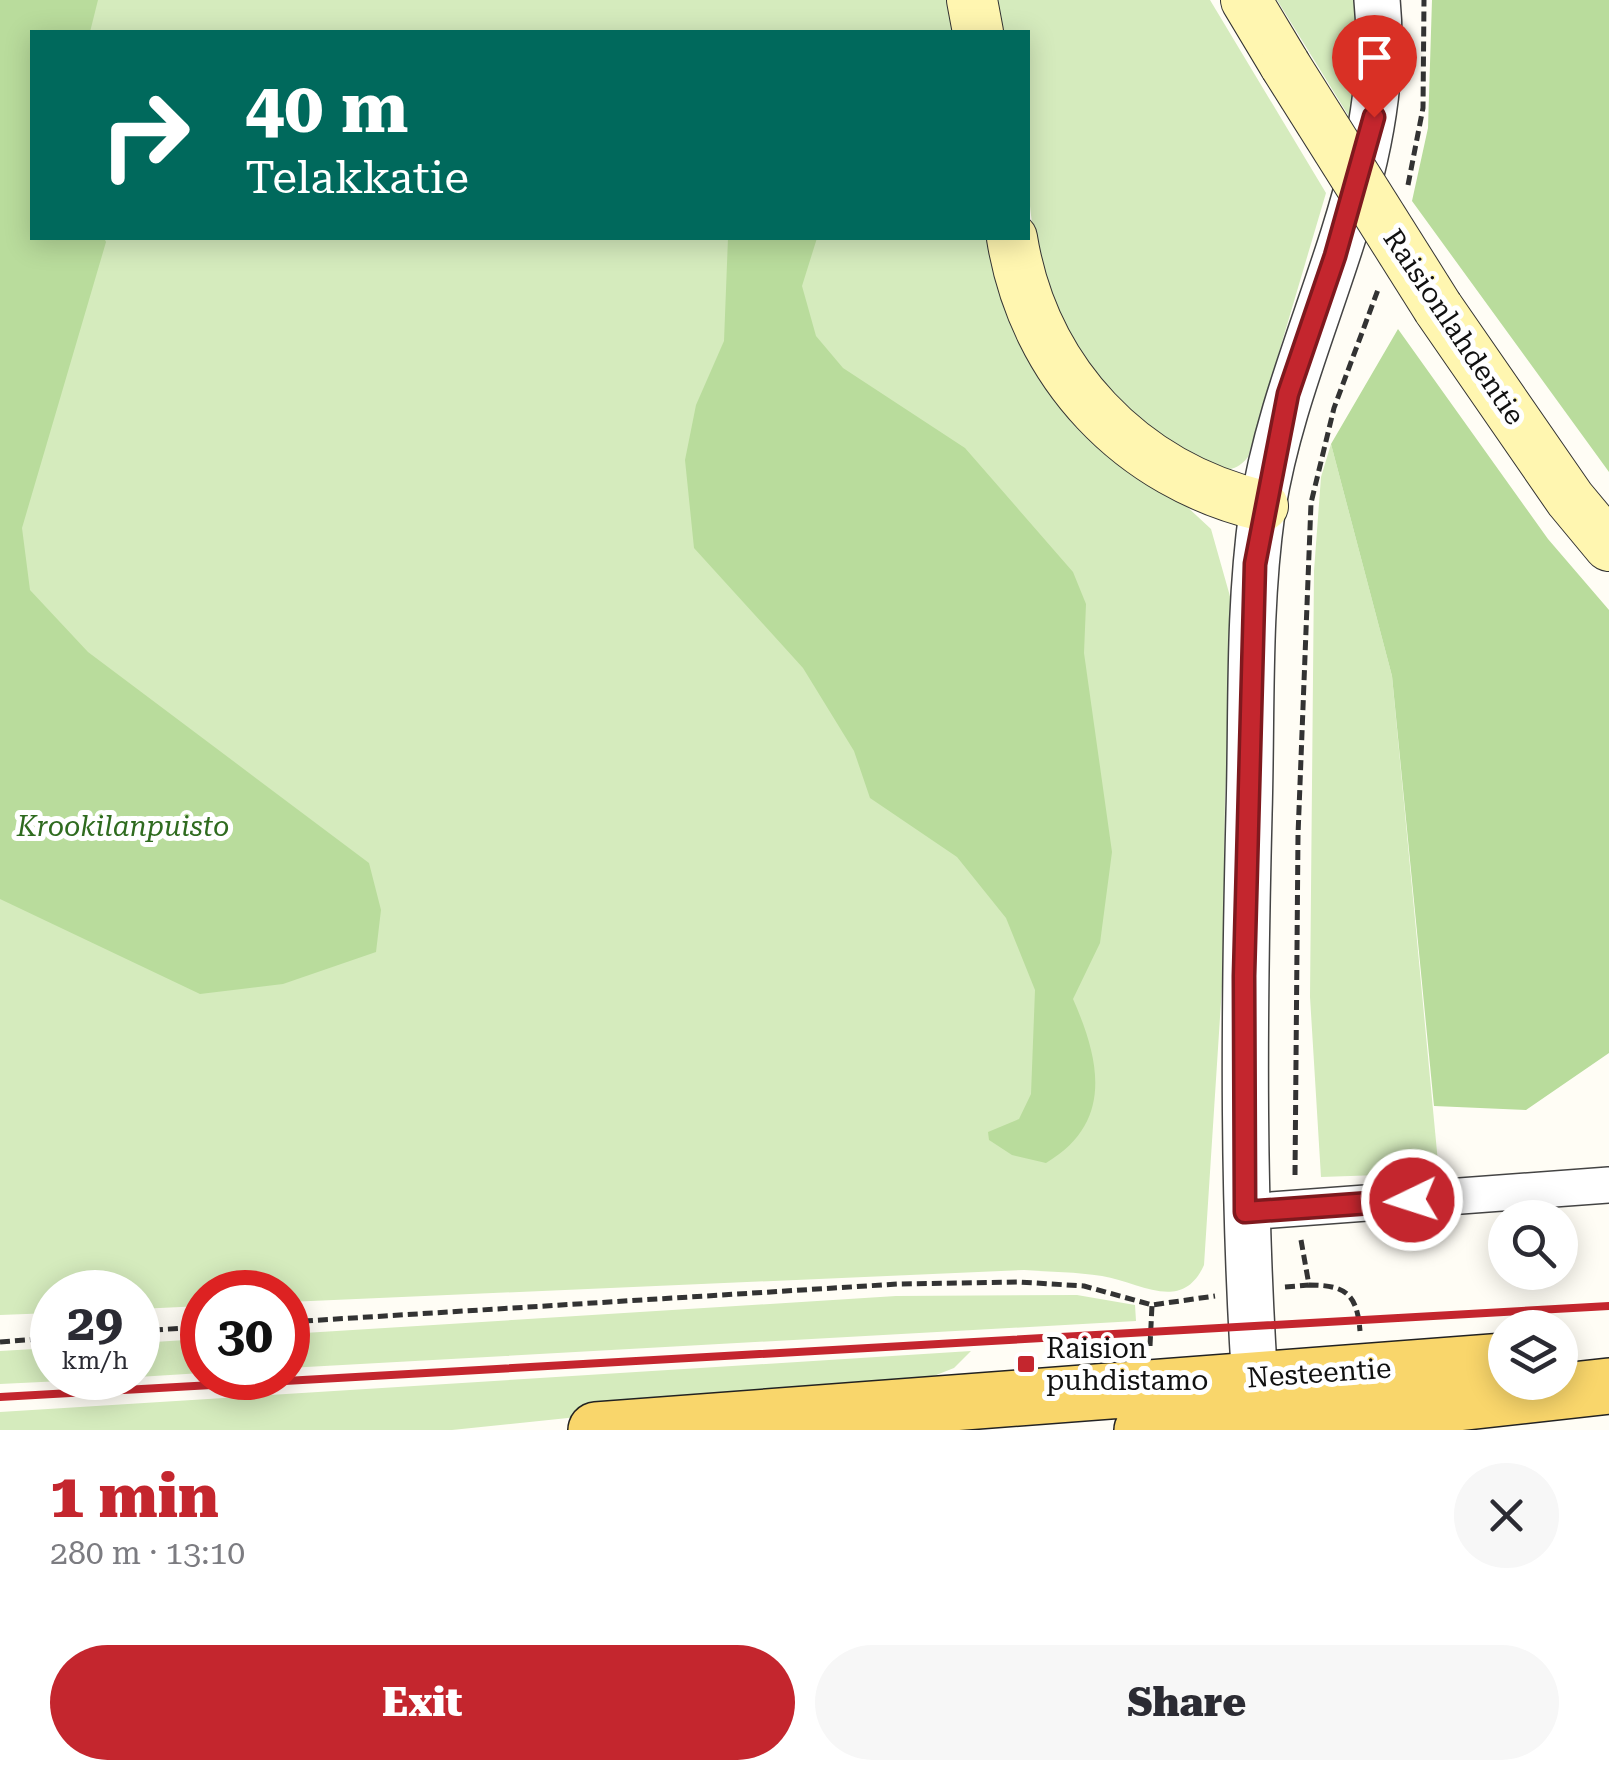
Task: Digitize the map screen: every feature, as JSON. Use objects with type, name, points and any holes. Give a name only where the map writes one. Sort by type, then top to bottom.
[{"type":"main road","points":[[972,0],[978,30]]},
{"type":"main road","name":"Raisionlahdentie","points":[[1246,0],[1438,308],[1570,499],[1609,546]]},
{"type":"main road","points":[[1013,240],[1039,328],[1075,386],[1118,434],[1170,473],[1214,495],[1263,506]]},
{"type":"main road","points":[[1578,1356],[1609,1354]]},
{"type":"main road","name":"Nesteentie","points":[[1142,1430],[1364,1370],[1488,1361]]},
{"type":"main road","name":"Nesteentie","points":[[596,1430],[1609,1386]]},
{"type":"street","points":[[1256,1400],[1245,1212],[1244,976],[1255,564],[1263,506],[1288,394],[1335,256],[1374,117],[1380,37],[1376,0]]},
{"type":"street","points":[[1245,1212],[1609,1185]]},
{"type":"path","points":[[1408,186],[1423,108],[1424,0]]},
{"type":"path","points":[[1295,1193],[1297,873],[1310,504],[1334,408],[1381,281]]},
{"type":"path","points":[[1300,1236],[1309,1285]]},
{"type":"path","points":[[310,1321],[898,1284],[1019,1282],[1084,1286],[1152,1305],[1197,1298]]},
{"type":"path","points":[[1284,1287],[1333,1285],[1357,1302],[1364,1370]]},
{"type":"path","points":[[1142,1355],[1152,1343],[1152,1305]]},
{"type":"path","points":[[0,1342],[30,1340]]},
{"type":"green space","points":[[0,0],[957,0],[962,30],[30,30],[30,240],[995,240],[1183,503],[1211,529],[1235,614],[1225,797],[1223,971],[1204,1265],[1195,1280],[1172,1292],[1102,1276],[1024,1270],[310,1301],[310,1270],[180,1270],[180,1307],[160,1308],[160,1270],[30,1270],[30,1314],[0,1315]]},
{"type":"green space","name":"Krookilanpuisto","points":[[0,0],[98,0],[90,30],[30,30],[30,240],[106,242],[22,528],[30,590],[88,652],[369,863],[381,910],[376,952],[283,984],[200,994],[0,899]]},
{"type":"green space","points":[[990,0],[1210,0],[1326,193],[1248,457],[1234,468],[1204,464],[1153,433],[1086,363],[1060,321],[1043,276],[1030,202],[1030,30],[996,30]]},
{"type":"green space","points":[[1277,0],[1357,0],[1358,84],[1353,123]]},
{"type":"green space","points":[[1432,0],[1609,0],[1609,472],[1412,201],[1428,128]]},
{"type":"green space","points":[[728,240],[816,240],[802,286],[816,336],[843,368],[965,448],[1073,572],[1086,604],[1084,653],[1112,852],[1100,943],[1073,999],[1094,1067],[1092,1110],[1068,1147],[1046,1163],[1012,1155],[989,1140],[988,1132],[1019,1119],[1031,1094],[1035,990],[1006,918],[957,857],[870,798],[854,751],[803,668],[694,548],[685,460],[696,405],[724,341]]},
{"type":"green space","points":[[1398,329],[1548,539],[1609,610],[1609,1053],[1526,1110],[1434,1106],[1392,676],[1331,444]]},
{"type":"green space","points":[[1331,444],[1392,676],[1439,1173],[1321,1177],[1310,997],[1314,571],[1321,477]]},
{"type":"green space","points":[[1077,1295],[1135,1305],[1136,1321],[310,1367],[310,1333],[896,1296]]},
{"type":"green space","points":[[180,1340],[180,1374],[160,1376],[160,1342]]},
{"type":"green space","points":[[30,1349],[30,1383],[0,1384],[0,1351]]},
{"type":"green space","points":[[971,1351],[954,1368],[921,1381],[452,1430],[0,1430],[0,1412],[191,1400],[310,1400],[310,1393]]},
{"type":"railway","points":[[0,1397],[1609,1306]]},
{"type":"place","name":"Raision puhdistamo","points":[[1026,1364]]},
{"type":"route","points":[[1374,117],[1335,256],[1288,394],[1263,506],[1255,564],[1244,976],[1245,1212],[1412,1200]]}]
